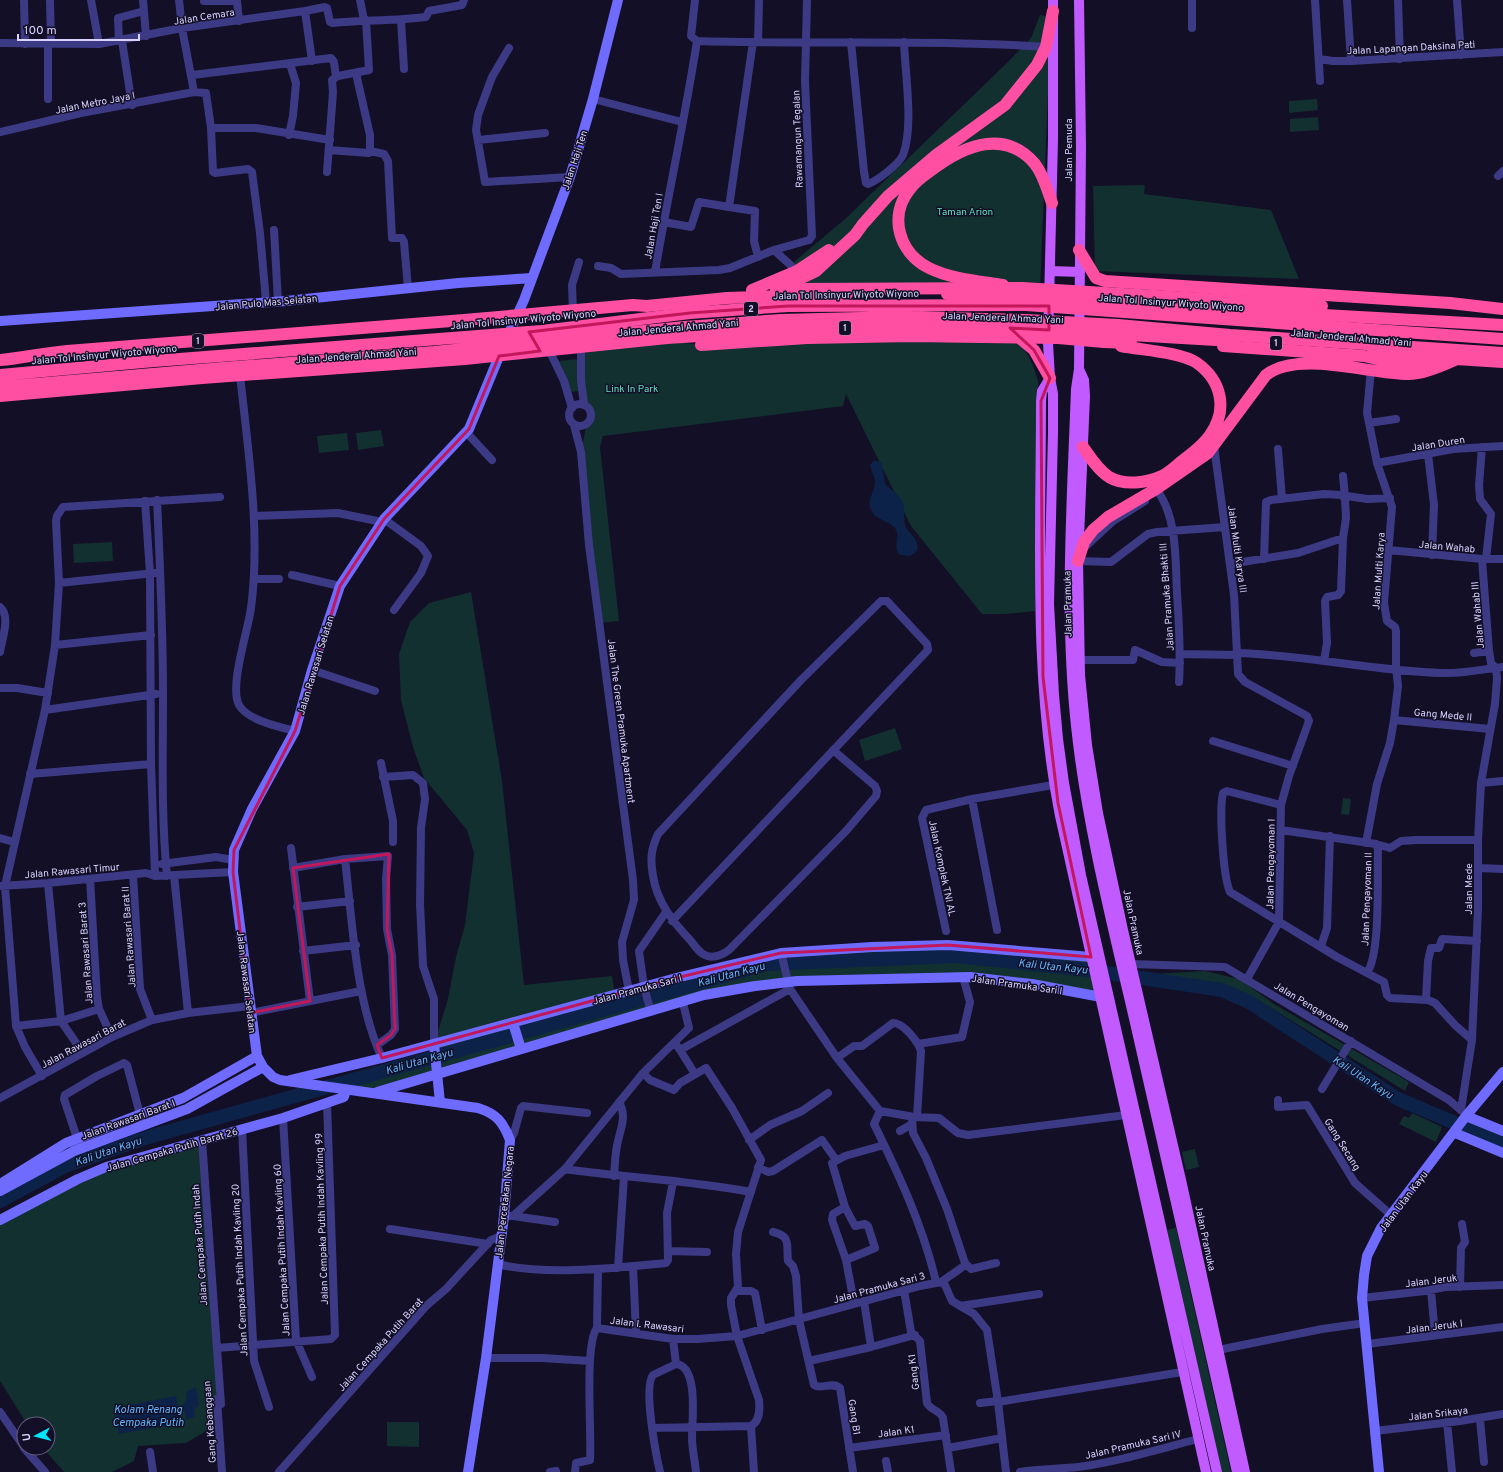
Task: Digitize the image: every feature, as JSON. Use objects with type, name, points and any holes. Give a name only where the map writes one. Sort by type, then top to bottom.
[{"type":"highway","points":[[776,290],[816,271],[855,235],[888,196],[936,155],[1005,105],[1037,65],[1046,47],[1053,5]]},
{"type":"highway","points":[[1022,288],[948,275],[929,268],[917,260],[907,250],[900,236],[897,221],[903,200],[910,189],[921,177],[942,162],[960,151],[990,143],[1007,145],[1022,153],[1034,163],[1042,174],[1052,203]]},
{"type":"highway","points":[[752,290],[794,268],[820,257],[851,230],[863,224]]},
{"type":"highway","points":[[1079,250],[1096,278],[1105,281],[1450,303],[1503,309]]},
{"type":"highway","points":[[633,305],[646,300],[752,290],[1022,288],[1322,306],[1503,320]]},
{"type":"highway","name":"Jalan Jenderal Ahmad Yani","points":[[0,360],[30,358],[39,354],[80,350],[518,316],[633,305],[647,306],[701,300],[781,296],[877,293],[923,293],[1080,299],[1503,325]]},
{"type":"highway","name":"Jalan Tol Insinyur Wiyoto Wiyono","points":[[0,375],[154,361],[542,331],[690,313],[788,306],[1026,305],[1503,339]]},
{"type":"highway","points":[[518,316],[545,351]]},
{"type":"highway","name":"2","points":[[0,388],[223,368],[434,352],[692,327],[781,320],[901,317],[1026,320],[1118,325],[1230,336],[1503,353]]},
{"type":"highway","points":[[463,320],[499,356]]},
{"type":"highway","points":[[463,320],[465,359]]},
{"type":"highway","name":"Jalan Jenderal Ahmad Yani","points":[[0,396],[465,359],[661,340],[810,329],[911,327],[1008,328],[1360,348],[1450,359],[1503,362]]},
{"type":"highway","points":[[1008,328],[1034,350],[1050,378]]},
{"type":"highway","points":[[661,340],[701,345],[807,338],[911,336],[1058,338],[1104,342],[1228,346],[1364,356],[1395,364],[1419,364],[1450,359]]},
{"type":"highway","points":[[1083,447],[1094,462],[1109,477],[1126,483],[1145,481],[1163,476],[1201,446],[1216,427],[1220,410],[1219,390],[1213,378],[1196,362],[1186,357],[1104,342]]},
{"type":"highway","points":[[80,350],[87,359],[91,370],[90,380],[86,389]]},
{"type":"highway","points":[[0,353],[29,351],[39,354]]},
{"type":"highway","points":[[1080,556],[1093,530],[1108,517],[1157,491],[1208,453],[1266,375],[1272,370],[1279,367],[1309,364],[1371,369],[1408,374],[1425,372],[1450,359]]},
{"type":"main road","name":"Jalan Pemuda","points":[[1079,0],[1081,146],[1079,250],[1080,299]]},
{"type":"main road","name":"Jalan Pemuda","points":[[1050,298],[1053,5]]},
{"type":"main road","points":[[1051,271],[1080,272]]},
{"type":"main road","name":"Jalan Pramuka","points":[[1050,298],[1050,378],[1053,394],[1053,432],[1049,604],[1059,784]]},
{"type":"main road","name":"Jalan Pramuka","points":[[1080,299],[1079,368],[1076,389],[1070,576],[1072,670],[1076,728],[1091,823],[1128,966]]},
{"type":"main road","name":"Jalan Pramuka","points":[[1079,368],[1084,380],[1085,388],[1080,556],[1080,660],[1087,745],[1098,813],[1131,984],[1179,1196],[1237,1472]]},
{"type":"main road","name":"Jalan Pramuka","points":[[1050,378],[1042,391],[1041,400],[1040,615],[1043,677],[1049,747],[1081,875],[1095,959],[1117,1030],[1217,1472]]},
{"type":"main road","points":[[1070,576],[1080,556]]},
{"type":"main road","points":[[1040,615],[1049,604]]},
{"type":"main road","points":[[1076,728],[1087,745]]},
{"type":"main road","name":"Jalan Pramuka","points":[[1100,976],[1101,997],[1106,1023],[1182,1372],[1206,1472]]},
{"type":"main road","points":[[1106,1023],[1117,1030]]},
{"type":"main road","name":"Jalan Pramuka","points":[[1179,1196],[1218,1350],[1245,1472]]},
{"type":"street","points":[[24,0],[25,44]]},
{"type":"street","points":[[48,99],[50,0]]},
{"type":"street","points":[[91,0],[99,44]]},
{"type":"street","points":[[143,0],[146,36]]},
{"type":"street","points":[[179,0],[182,28],[194,92],[204,92],[207,94],[211,128],[213,172],[248,169],[252,172],[260,233],[266,302]]},
{"type":"street","points":[[327,172],[333,92],[332,80],[336,76],[368,70],[365,20],[360,0]]},
{"type":"street","name":"Jalan Cemara","points":[[0,43],[99,44],[182,28],[325,7],[327,8],[330,22],[332,23],[365,20],[401,20],[426,17],[429,11],[462,5],[464,0]]},
{"type":"street","name":"Jalan Haji Ten","points":[[518,316],[570,177],[593,99],[618,0]]},
{"type":"street","points":[[695,0],[691,36],[697,41],[806,43],[904,42],[1046,47]]},
{"type":"street","points":[[729,207],[756,42],[759,0]]},
{"type":"street","name":"Rawamangun Tegalan","points":[[774,250],[806,242],[812,236],[806,117],[807,0]]},
{"type":"street","points":[[1192,0],[1192,28]]},
{"type":"street","points":[[1315,0],[1320,59],[1320,81]]},
{"type":"street","points":[[1347,0],[1351,61]]},
{"type":"street","points":[[1398,0],[1400,59]]},
{"type":"street","points":[[1457,0],[1461,55]]},
{"type":"street","points":[[204,1],[237,1],[239,20]]},
{"type":"street","points":[[132,105],[120,41],[118,18],[144,11]]},
{"type":"street","points":[[305,11],[312,61]]},
{"type":"street","points":[[401,20],[404,69]]},
{"type":"street","name":"Jalan Haji Ten I","points":[[697,41],[688,102],[682,122],[655,272],[719,270],[730,268],[774,250]]},
{"type":"street","points":[[851,42],[864,177],[866,183],[868,184],[887,172],[898,162],[903,154],[907,130],[904,42]]},
{"type":"street","points":[[509,48],[492,77],[478,115],[476,130],[485,182],[570,177]]},
{"type":"street","name":"Jalan Lapangan Daksina Pati","points":[[1320,59],[1351,61],[1503,52]]},
{"type":"street","points":[[192,75],[333,59],[336,76]]},
{"type":"street","points":[[289,135],[293,116],[296,83],[290,64]]},
{"type":"street","points":[[358,72],[356,78],[370,135],[370,151]]},
{"type":"street","name":"Jalan Metro Jaya I","points":[[0,132],[81,113],[132,105],[194,92]]},
{"type":"street","points":[[593,99],[682,122]]},
{"type":"street","points":[[211,128],[256,128],[289,135],[330,140]]},
{"type":"street","points":[[478,140],[545,133]]},
{"type":"street","points":[[329,150],[369,153],[370,151],[381,152],[386,155],[392,238],[402,238],[404,242],[408,288]]},
{"type":"street","points":[[664,222],[691,228],[699,202],[755,211],[754,241],[758,257]]},
{"type":"street","points":[[274,230],[278,302]]},
{"type":"street","points":[[774,250],[794,268]]},
{"type":"street","points":[[573,311],[572,285],[579,262]]},
{"type":"street","points":[[598,266],[611,268],[620,274],[655,272]]},
{"type":"street","name":"Jalan Pulo Mas Selatan","points":[[0,321],[278,302],[408,288],[532,278]]},
{"type":"street","name":"Jalan Rawasari Selatan","points":[[257,1056],[233,872],[233,855],[252,809],[295,732],[312,670],[340,586],[383,520],[466,432],[518,316]]},
{"type":"street","points":[[581,347],[581,380],[584,405],[589,410],[590,419],[583,426],[574,425],[568,417],[572,408],[576,405],[584,405]]},
{"type":"street","points":[[545,351],[564,381],[572,408]]},
{"type":"street","name":"Jalan Multi Karya","points":[[1366,842],[1378,784],[1390,743],[1398,686],[1396,631],[1395,627],[1386,621],[1384,603],[1392,511],[1390,498],[1377,463],[1366,406],[1371,369]]},
{"type":"street","points":[[240,376],[254,516],[254,579],[249,628],[238,672],[235,695],[239,706],[249,716],[295,732]]},
{"type":"street","points":[[1369,423],[1396,419]]},
{"type":"street","name":"Jalan The Green Pramuka Apartment","points":[[574,425],[581,452]]},
{"type":"street","name":"Jalan The Green Pramuka Apartment","points":[[583,426],[581,452],[589,545],[633,880],[634,900],[622,942],[623,960],[630,991]]},
{"type":"street","points":[[466,432],[492,460]]},
{"type":"street","name":"Jalan Multi Karya III","points":[[1214,446],[1234,595],[1238,654]]},
{"type":"street","name":"Jalan Duren","points":[[1377,463],[1428,454],[1482,447],[1503,446]]},
{"type":"street","name":"Jalan Wahab III","points":[[1482,447],[1479,485],[1480,499],[1491,514],[1484,559],[1490,651],[1491,663],[1499,667]]},
{"type":"street","points":[[1278,449],[1282,499]]},
{"type":"street","points":[[1428,454],[1434,505],[1432,555]]},
{"type":"street","points":[[1324,661],[1327,643],[1325,601],[1327,597],[1338,595],[1342,592],[1343,538],[1346,518],[1343,476]]},
{"type":"street","name":"Jalan Pramuka Bhakti III","points":[[1157,491],[1164,503],[1172,531],[1176,563],[1180,654],[1179,682]]},
{"type":"street","points":[[1264,559],[1265,503],[1271,500],[1324,494],[1341,494],[1345,498]]},
{"type":"street","points":[[1345,498],[1347,496],[1367,499],[1390,498]]},
{"type":"street","points":[[42,1076],[25,1048],[16,1026],[2,886],[14,842],[45,710],[55,646],[59,583],[57,516],[63,507],[220,497]]},
{"type":"street","points":[[156,500],[161,572],[163,693],[162,764],[166,863],[170,875],[188,1013]]},
{"type":"street","points":[[145,501],[150,573],[152,695],[151,764],[154,876]]},
{"type":"street","points":[[254,516],[338,513],[383,520],[421,546],[428,556],[422,572],[394,610]]},
{"type":"street","points":[[1080,556],[1111,562],[1148,534],[1172,531],[1182,528],[1225,527]]},
{"type":"street","points":[[1230,564],[1298,553],[1343,538]]},
{"type":"street","name":"Jalan Wahab","points":[[1389,550],[1432,555],[1503,559]]},
{"type":"street","points":[[59,583],[161,572]]},
{"type":"street","points":[[292,575],[340,586]]},
{"type":"street","points":[[254,579],[279,579]]},
{"type":"street","points":[[672,921],[833,750],[928,650],[927,644],[887,601],[881,601],[801,680],[658,834],[652,848],[651,865],[656,889],[666,912],[672,921],[704,955],[714,957],[722,955],[729,950],[846,831],[876,796],[877,791],[875,786],[833,750]]},
{"type":"street","points":[[0,607],[4,610],[5,617],[0,652]]},
{"type":"street","points":[[55,646],[150,635]]},
{"type":"street","points":[[1080,660],[1133,660],[1135,650],[1162,662],[1180,663]]},
{"type":"street","points":[[1474,653],[1490,651]]},
{"type":"street","points":[[1180,654],[1238,654],[1307,657],[1324,661],[1397,671],[1444,674],[1499,667]]},
{"type":"street","name":"Jalan Pengayoman I","points":[[1238,654],[1238,674],[1241,679],[1306,716],[1309,721],[1281,805],[1279,922],[1247,979]]},
{"type":"street","name":"Jalan Mede","points":[[1460,1122],[1472,1040],[1477,941],[1479,868],[1478,840],[1481,783],[1495,704],[1497,674],[1499,667]]},
{"type":"street","points":[[312,670],[375,691]]},
{"type":"street","points":[[0,688],[18,688],[48,692]]},
{"type":"street","points":[[45,710],[163,693]]},
{"type":"street","name":"Gang Mede II","points":[[1394,720],[1490,729]]},
{"type":"street","points":[[1213,741],[1293,766]]},
{"type":"street","points":[[381,763],[393,822],[393,842]]},
{"type":"street","points":[[30,774],[151,764]]},
{"type":"street","points":[[383,777],[413,775],[423,783],[425,799],[421,828],[420,904],[422,954],[423,966],[434,999],[434,1046],[440,1102]]},
{"type":"street","points":[[1481,783],[1503,780]]},
{"type":"street","name":"Jalan Komplek TNI AL","points":[[946,931],[922,818],[926,810],[972,799],[1059,784]]},
{"type":"street","points":[[1281,805],[1227,791],[1223,793],[1224,849],[1229,889],[1232,894],[1384,982],[1387,996],[1390,998],[1426,1000],[1435,1003],[1454,1025],[1472,1040]]},
{"type":"street","points":[[972,799],[997,930]]},
{"type":"street","points":[[1281,830],[1330,836],[1390,848],[1401,841],[1478,840]]},
{"type":"street","points":[[1321,946],[1327,928],[1330,836]]},
{"type":"street","points":[[0,838],[14,842]]},
{"type":"street","name":"Jalan Pengayoman II","points":[[1367,973],[1374,949],[1377,920],[1378,849],[1376,844]]},
{"type":"street","points":[[291,848],[310,1001]]},
{"type":"street","points":[[146,873],[154,866],[166,863],[233,855]]},
{"type":"street","points":[[293,868],[345,859],[384,855],[388,856],[386,879],[387,929],[393,973],[395,1029],[391,1036],[377,1045]]},
{"type":"street","points":[[345,859],[361,991],[382,1058]]},
{"type":"street","points":[[1479,868],[1503,869]]},
{"type":"street","name":"Jalan Rawasari Timur","points":[[2,886],[146,873],[154,876],[233,872]]},
{"type":"street","name":"Jalan Rawasari Barat II","points":[[133,874],[140,989],[152,1020]]},
{"type":"street","name":"Jalan Rawasari Barat 3","points":[[16,1026],[61,1021],[99,1009],[90,879]]},
{"type":"street","points":[[48,883],[61,1021],[83,1053]]},
{"type":"street","points":[[298,908],[350,901]]},
{"type":"street","points":[[650,1009],[645,990],[639,951],[666,912]]},
{"type":"street","points":[[1426,1000],[1428,961],[1431,948],[1438,948],[1442,939],[1477,941]]},
{"type":"street","points":[[303,951],[356,945]]},
{"type":"street","name":"Jalan Pramuka Sari I","points":[[286,1081],[434,1046],[630,991],[645,990],[707,970],[781,954],[872,947],[948,945],[1095,959]]},
{"type":"street","points":[[781,954],[785,985],[837,1058],[880,1111],[913,1119],[939,1118],[958,1133],[968,1135],[1126,1115]]},
{"type":"street","name":"Jalan Pengayoman","points":[[1128,966],[1225,967],[1450,1100],[1460,1122]]},
{"type":"street","points":[[918,1044],[962,1037],[970,1002],[963,977]]},
{"type":"street","name":"Jalan Pramuka Sari I","points":[[373,1093],[437,1070],[520,1048],[650,1009],[683,1003],[704,995],[785,985],[963,977],[1032,984],[1101,997]]},
{"type":"street","points":[[680,1050],[785,985]]},
{"type":"street","name":"Jalan Rawasari Barat","points":[[0,1098],[112,1037],[152,1020],[188,1013],[250,1009],[310,1001],[361,991]]},
{"type":"street","points":[[509,1216],[565,1169],[643,1073],[689,1028],[683,1003]]},
{"type":"street","points":[[99,1009],[112,1037]]},
{"type":"street","points":[[837,1058],[854,1046],[862,1046],[895,1022],[903,1027],[918,1044],[921,1051],[913,1119],[913,1133],[926,1158],[947,1209],[965,1263],[971,1269],[996,1264]]},
{"type":"street","points":[[514,1024],[520,1048]]},
{"type":"street","points":[[674,1042],[695,1074]]},
{"type":"street","points":[[1322,1089],[1351,1042]]},
{"type":"street","name":"Jalan Percetakan Negara","points":[[257,1056],[262,1067],[275,1078],[346,1090],[478,1108],[493,1113],[505,1128],[510,1140],[509,1216],[501,1236],[486,1358],[468,1472]]},
{"type":"street","name":"Jalan Rawasari Barat I","points":[[0,1191],[77,1138],[183,1098],[257,1056]]},
{"type":"street","points":[[81,1148],[64,1099],[65,1095],[97,1076],[124,1063],[127,1065],[144,1126]]},
{"type":"street","name":"Jalan Rawasari Barat I","points":[[0,1184],[81,1148],[187,1109],[262,1067]]},
{"type":"street","points":[[643,1073],[650,1080],[674,1090],[680,1083],[704,1068],[708,1071],[761,1158],[738,1232],[736,1291],[731,1298],[737,1336],[760,1408],[758,1420],[751,1426],[652,1428]]},
{"type":"street","name":"Jalan Utan Kayu","points":[[1379,1472],[1362,1298],[1367,1256],[1381,1228],[1460,1122],[1503,1072]]},
{"type":"street","name":"Jalan Cempaka Putih Barat 26","points":[[0,1220],[78,1179],[106,1167],[283,1118],[327,1104],[344,1097],[346,1090]]},
{"type":"street","points":[[749,1140],[770,1125],[802,1111],[828,1093]]},
{"type":"street","name":"Gang Secang","points":[[1278,1100],[1278,1107],[1307,1105],[1355,1182],[1391,1215]]},
{"type":"street","points":[[614,1176],[618,1142],[624,1119],[619,1102]]},
{"type":"street","name":"Jalan Cempaka Putih Indah Kavling 99","points":[[296,1340],[331,1339],[336,1333],[327,1104]]},
{"type":"street","points":[[510,1140],[514,1133],[521,1108],[523,1106],[587,1113]]},
{"type":"street","points":[[880,1111],[874,1124],[902,1184],[928,1250],[938,1282],[964,1266],[965,1263]]},
{"type":"street","name":"Jalan Cempaka Putih Indah Kavling 60","points":[[283,1118],[296,1340],[312,1377]]},
{"type":"street","points":[[900,1131],[913,1119]]},
{"type":"street","points":[[1460,1122],[1503,1131]]},
{"type":"street","points":[[1460,1122],[1503,1153]]},
{"type":"street","name":"Jalan Cempaka Putih Indah Kavling 20","points":[[242,1129],[254,1361],[269,1407]]},
{"type":"street","name":"Jalan Cempaka Putih Indah","points":[[202,1140],[221,1404]]},
{"type":"street","points":[[758,1167],[768,1172],[773,1171],[822,1140],[836,1160]]},
{"type":"street","points":[[846,1260],[875,1248],[868,1226],[865,1224],[855,1226],[845,1207],[832,1166],[836,1160],[884,1145]]},
{"type":"street","points":[[565,1169],[614,1176],[724,1186],[751,1192]]},
{"type":"street","points":[[618,1268],[624,1176]]},
{"type":"street","points":[[497,1264],[537,1269],[598,1269],[666,1263],[668,1260],[667,1213],[673,1182]]},
{"type":"street","points":[[845,1207],[833,1214],[832,1220],[846,1260],[854,1303]]},
{"type":"street","points":[[509,1216],[556,1222]]},
{"type":"street","points":[[1460,1287],[1461,1248],[1465,1242],[1462,1224]]},
{"type":"street","points":[[390,1229],[488,1244]]},
{"type":"street","name":"Gang B1","points":[[773,1232],[782,1234],[786,1239],[788,1263],[793,1266],[796,1276],[799,1320],[816,1387],[834,1385],[840,1388],[853,1472]]},
{"type":"street","name":"Jalan Cempaka Putih Barat","points":[[279,1472],[412,1322],[446,1289],[494,1238],[501,1236]]},
{"type":"street","points":[[668,1252],[707,1252]]},
{"type":"street","points":[[633,1266],[636,1333]]},
{"type":"street","points":[[597,1328],[598,1269]]},
{"type":"street","name":"Jalan Pramuka Sari 3","points":[[737,1336],[799,1320],[854,1303],[938,1282],[945,1285],[952,1301],[974,1314],[986,1330],[998,1401]]},
{"type":"street","name":"Jalan Jeruk","points":[[1362,1298],[1445,1287],[1503,1285]]},
{"type":"street","name":"Gang K1","points":[[904,1290],[910,1327],[920,1341],[927,1403],[932,1410],[942,1414],[948,1448]]},
{"type":"street","points":[[1431,1290],[1435,1335]]},
{"type":"street","points":[[736,1291],[751,1291],[755,1293],[762,1330]]},
{"type":"street","points":[[959,1306],[1039,1294]]},
{"type":"street","points":[[864,1301],[871,1347]]},
{"type":"street","points":[[1218,1350],[1322,1329],[1365,1323]]},
{"type":"street","name":"Jalan Jeruk I","points":[[1367,1344],[1503,1327]]},
{"type":"street","name":"Jalan I. Rawasari","points":[[574,1469],[576,1463],[590,1460],[590,1361],[594,1332],[597,1328],[673,1338],[698,1339],[737,1336]]},
{"type":"street","points":[[809,1361],[915,1335]]},
{"type":"street","points":[[673,1338],[676,1364]]},
{"type":"street","points":[[217,1348],[296,1340]]},
{"type":"street","points":[[486,1358],[531,1358],[590,1361]]},
{"type":"street","points":[[660,1472],[652,1428],[650,1379],[658,1372],[676,1364],[684,1366],[688,1373],[692,1393],[692,1427],[696,1472]]},
{"type":"street","name":"Gang Kebanggaan","points":[[218,1371],[216,1373],[215,1385],[222,1472]]},
{"type":"street","points":[[980,1403],[1182,1372]]},
{"type":"street","points":[[998,1401],[1006,1472]]},
{"type":"street","points":[[0,1412],[16,1436]]},
{"type":"street","name":"Jalan Srikaya","points":[[1375,1431],[1503,1414]]},
{"type":"street","points":[[1480,1418],[1484,1462]]},
{"type":"street","points":[[1447,1422],[1452,1472]]},
{"type":"street","points":[[751,1426],[754,1472]]},
{"type":"street","name":"Jalan K1","points":[[850,1448],[946,1435]]},
{"type":"street","points":[[951,1472],[948,1448],[1002,1438]]},
{"type":"street","name":"Jalan Pramuka Sari IV","points":[[1020,1472],[1043,1468],[1079,1469],[1198,1439]]},
{"type":"street","points":[[150,1452],[154,1472]]},
{"type":"street","points":[[31,1456],[45,1472]]},
{"type":"street","points":[[886,1461],[888,1472]]},
{"type":"highlighted area","points":[[788,306],[1049,306],[1049,330],[1010,328],[1034,350],[1050,378],[1041,401],[1043,677],[1058,803],[1091,957],[948,945],[781,953],[680,977],[382,1058],[377,1045],[391,1035],[395,1029],[392,955],[387,929],[389,854],[293,868],[310,1001],[250,1013],[233,872],[234,850],[295,731],[340,586],[384,519],[469,429],[499,356],[540,351],[529,332],[690,313]]},
{"type":"green space","name":"Taman Arion","points":[[1040,15],[1046,16],[1050,43],[1040,291],[788,288],[795,261],[844,220],[1009,61],[1031,38]]},
{"type":"green space","points":[[1317,99],[1318,110],[1289,113],[1289,101]]},
{"type":"green space","points":[[1318,117],[1319,130],[1290,132],[1290,119]]},
{"type":"green space","points":[[1145,185],[1144,194],[1271,210],[1299,279],[1095,271],[1093,186]]},
{"type":"green space","name":"Link In Park","points":[[661,340],[701,345],[1016,340],[1030,359],[1038,381],[1035,611],[1005,614],[982,614],[911,526],[846,394],[843,406],[603,436],[600,447],[619,621],[599,623],[581,452],[588,416],[581,347]]},
{"type":"green space","points":[[578,359],[579,391],[570,392],[558,361]]},
{"type":"green space","points":[[381,430],[384,446],[358,450],[356,433]]},
{"type":"green space","points":[[347,433],[349,450],[319,453],[317,436]]},
{"type":"green space","points":[[112,542],[113,561],[74,563],[73,544]]},
{"type":"green space","points":[[471,592],[502,781],[524,985],[612,976],[615,995],[783,952],[948,945],[1090,958],[1100,997],[987,979],[864,979],[704,995],[437,1074],[361,1091],[328,1086],[436,1056],[434,1044],[448,999],[456,957],[465,925],[474,853],[467,830],[424,778],[413,747],[401,700],[399,654],[410,622],[429,603]]},
{"type":"green space","points":[[895,728],[902,749],[865,761],[859,740]]},
{"type":"green space","points":[[1343,798],[1351,799],[1349,815],[1341,814]]},
{"type":"green space","points":[[1205,971],[1239,979],[1274,1004],[1409,1082],[1405,1091],[1255,998],[1231,987],[1198,981],[1157,978],[1153,974]]},
{"type":"green space","points":[[1412,1113],[1442,1127],[1436,1142],[1399,1124],[1404,1116],[1409,1118]]},
{"type":"green space","points":[[200,1144],[217,1370],[215,1426],[186,1443],[138,1446],[134,1461],[112,1472],[64,1472],[50,1456],[56,1456],[56,1416],[22,1416],[0,1381],[0,1222],[107,1170]]},
{"type":"green space","points":[[1195,1149],[1199,1167],[1186,1170],[1182,1152]]},
{"type":"green space","points":[[1176,1228],[1231,1472],[1222,1472],[1167,1230]]},
{"type":"green space","points":[[387,1422],[419,1422],[419,1447],[387,1446]]},
{"type":"water","points":[[874,460],[882,463],[885,484],[902,500],[905,525],[916,540],[918,547],[917,551],[910,556],[900,555],[897,549],[897,532],[895,528],[873,514],[871,510],[870,499],[875,483],[870,465]]},
{"type":"water","points":[[196,1387],[199,1405],[194,1410],[195,1417],[186,1420],[183,1404],[187,1399],[186,1392]]},
{"type":"water","name":"Kolam Renang Cempaka Putih","points":[[176,1396],[181,1423],[119,1434],[114,1408]]},
{"type":"waterway","name":"Kali Utan Kayu","points":[[0,1201],[65,1166],[152,1136],[767,964],[956,956],[1088,970],[1222,990],[1249,1002],[1398,1099],[1503,1143]]}]
